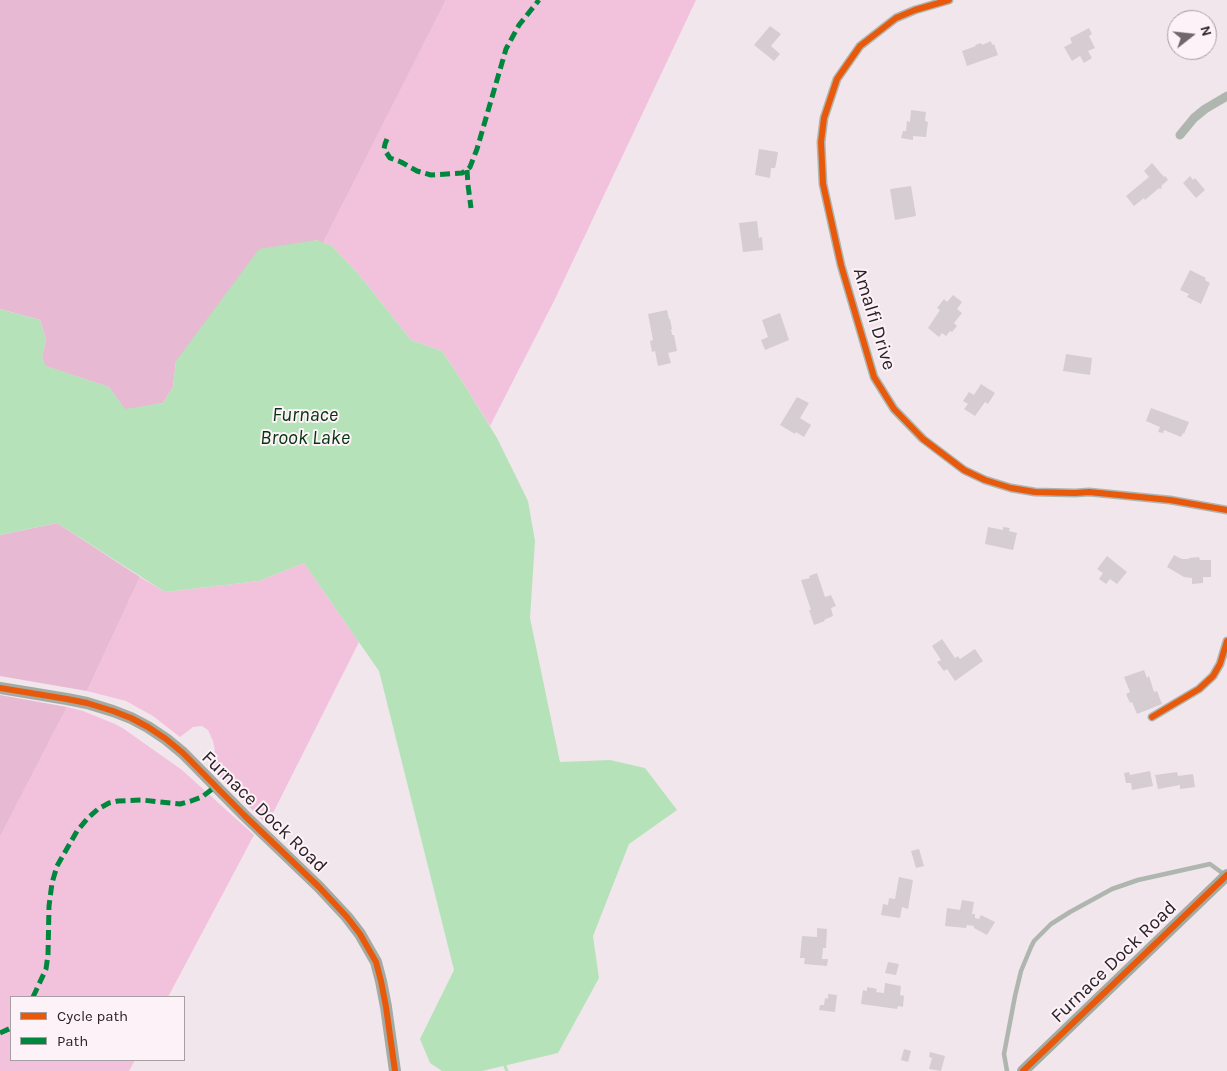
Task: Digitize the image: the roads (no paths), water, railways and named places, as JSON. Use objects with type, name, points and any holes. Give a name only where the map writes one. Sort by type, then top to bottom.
[{"type":"street","name":"Amalfi Drive","points":[[949,0],[896,18],[860,46],[837,79],[824,118],[821,142],[823,184],[841,265],[874,377],[894,410],[923,439],[964,470],[985,480],[1011,488],[1036,492],[1089,492],[1170,500],[1227,510]]},
{"type":"street","points":[[1180,135],[1194,118],[1227,96]]},
{"type":"street","points":[[1152,717],[1199,689],[1213,676],[1220,664],[1227,641]]},
{"type":"street","name":"Furnace Dock Road","points":[[0,688],[87,703],[113,711],[148,727],[183,753],[325,894],[360,934],[376,962],[381,981],[395,1071]]},
{"type":"street","name":"Furnace Dock Road","points":[[1023,1071],[1226,875]]},
{"type":"lane","points":[[1006,1071],[1004,1054],[1021,970],[1034,941],[1051,924],[1112,890],[1138,880],[1210,864],[1226,875]]},
{"type":"water","name":"Furnace Brook Lake","points":[[316,240],[332,246],[361,277],[411,340],[442,351],[497,438],[528,501],[535,541],[530,618],[560,762],[610,760],[645,768],[677,810],[629,844],[593,936],[599,978],[558,1053],[482,1071],[442,1071],[430,1063],[420,1039],[454,970],[379,671],[304,563],[259,581],[165,592],[57,523],[0,535],[0,309],[40,320],[46,340],[42,356],[46,366],[109,387],[125,409],[163,403],[173,387],[176,361],[259,249]]},
{"type":"waterway","points":[[505,1066],[507,1071]]}]
